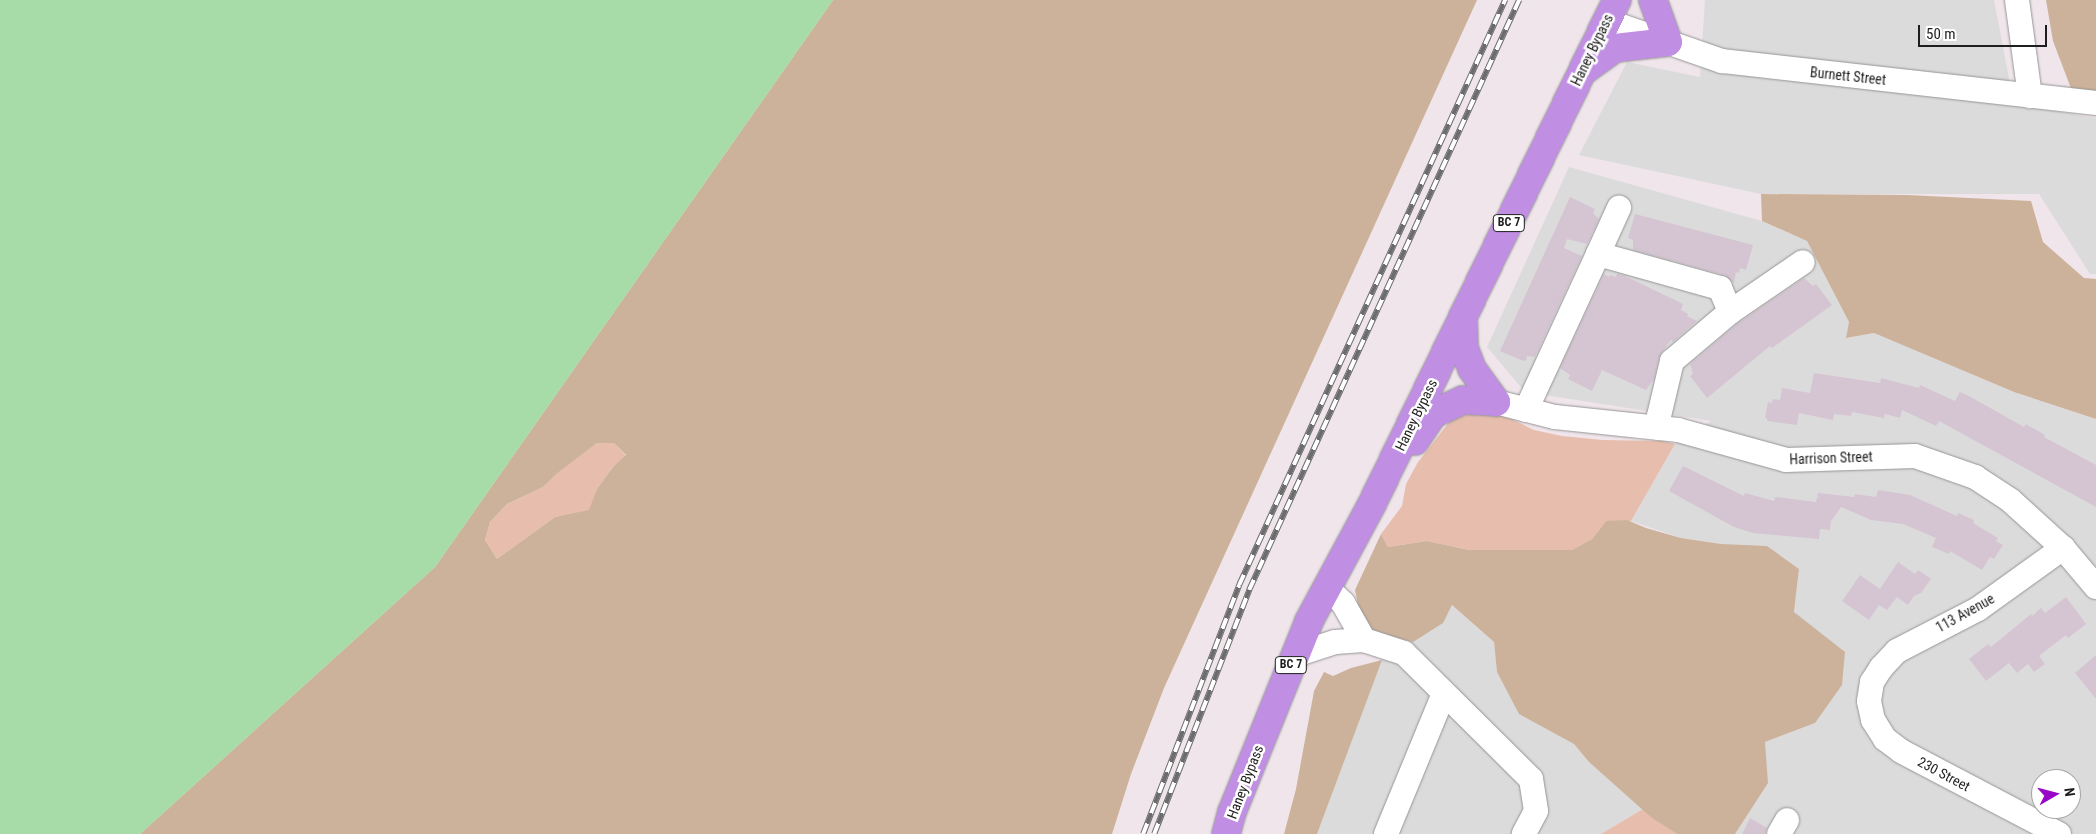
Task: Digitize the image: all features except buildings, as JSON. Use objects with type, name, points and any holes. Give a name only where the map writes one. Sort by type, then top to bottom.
[{"type":"highway","points":[[1581,73],[1615,48],[1668,42],[1653,0]]},
{"type":"highway","name":"Haney Bypass","points":[[1226,834],[1232,812],[1309,621],[1372,504],[1612,10]]},
{"type":"highway","points":[[1463,317],[1464,348],[1472,369],[1496,402]]},
{"type":"highway","points":[[1372,504],[1433,414],[1463,400],[1496,402]]},
{"type":"street","points":[[2018,0],[2030,96]]},
{"type":"street","name":"Burnett Street","points":[[1612,10],[1668,42],[1722,61],[2096,103]]},
{"type":"street","points":[[1526,410],[1619,208]]},
{"type":"street","points":[[1598,254],[1720,288],[1730,312]]},
{"type":"street","points":[[1659,428],[1659,416],[1672,361],[1730,312],[1803,262]]},
{"type":"street","name":"Harrison Street","points":[[1496,402],[1555,417],[1678,430],[1786,460],[1914,456],[1975,477],[2010,500],[2063,548],[2096,587]]},
{"type":"street","name":"113 Avenue","points":[[1872,682],[1881,668],[1897,651],[1978,609],[2063,548]]},
{"type":"street","points":[[1327,588],[1343,603],[1364,640]]},
{"type":"street","points":[[1295,655],[1335,642],[1364,640],[1404,653],[1531,779],[1536,811],[1524,834]]},
{"type":"street","name":"230 Street","points":[[1872,682],[1870,701],[1873,720],[1885,739],[1901,751],[2059,834]]},
{"type":"street","points":[[1386,834],[1444,693]]},
{"type":"shaded area","points":[[0,0],[833,0],[435,567],[140,834],[0,834]]},
{"type":"shaded area","points":[[833,0],[1477,0],[1164,688],[1131,774],[1112,834],[140,834],[435,567]],"holes":[[[597,443],[614,443],[626,455],[613,467],[597,489],[589,510],[555,517],[497,559],[485,540],[490,522],[507,504],[543,487],[556,474]]]},
{"type":"shaded area","points":[[1705,0],[1994,0],[2014,104],[2096,118],[2096,274],[2090,274],[2039,194],[1761,194],[1579,155],[1627,62],[1700,77]]},
{"type":"shaded area","points":[[2046,0],[2096,0],[2096,95],[2072,91],[2053,41]]},
{"type":"shaded area","points":[[1569,167],[1762,221],[1807,241],[1849,322],[1847,338],[1874,333],[2014,392],[2096,419],[2096,834],[1735,834],[1767,783],[1765,742],[1815,723],[1813,629],[1794,612],[1799,570],[1721,544],[1681,538],[1631,521],[1675,444],[1711,421],[1525,392],[1487,347]]},
{"type":"shaded area","points":[[1761,194],[1907,195],[2031,201],[2043,242],[2084,278],[2096,279],[2096,419],[2014,392],[1874,333],[1846,338],[1849,322],[1807,241],[1762,221]]},
{"type":"shaded area","points":[[1470,412],[1501,414],[1534,430],[1562,436],[1602,440],[1663,441],[1675,444],[1631,521],[1606,521],[1592,539],[1572,550],[1469,550],[1427,541],[1388,547],[1381,534],[1402,506],[1406,484],[1418,462],[1450,421]]},
{"type":"shaded area","points":[[597,443],[614,443],[626,456],[613,467],[597,489],[590,511],[555,517],[497,559],[485,540],[490,522],[507,504],[543,487],[555,474]]},
{"type":"shaded area","points":[[1627,520],[1646,528],[1681,538],[1721,544],[1767,546],[1799,569],[1794,612],[1845,652],[1842,685],[1815,723],[1765,742],[1768,783],[1735,834],[1677,834],[1653,819],[1589,762],[1574,744],[1519,714],[1497,672],[1494,642],[1452,605],[1443,623],[1413,642],[1372,631],[1360,615],[1355,590],[1381,534],[1388,547],[1427,541],[1469,550],[1572,550],[1592,539],[1606,521]]},
{"type":"shaded area","points":[[1452,605],[1494,642],[1497,672],[1519,713],[1574,744],[1589,762],[1643,809],[1601,834],[1317,834],[1390,636]]},
{"type":"shaded area","points":[[1382,660],[1317,834],[1284,834],[1296,789],[1314,691],[1324,672],[1333,676],[1351,668]]},
{"type":"shaded area","points":[[1643,809],[1653,819],[1677,834],[1601,834]]},
{"type":"railway","points":[[1143,834],[1239,585],[1505,0]]},
{"type":"railway","points":[[1154,834],[1249,590],[1519,0]]}]
